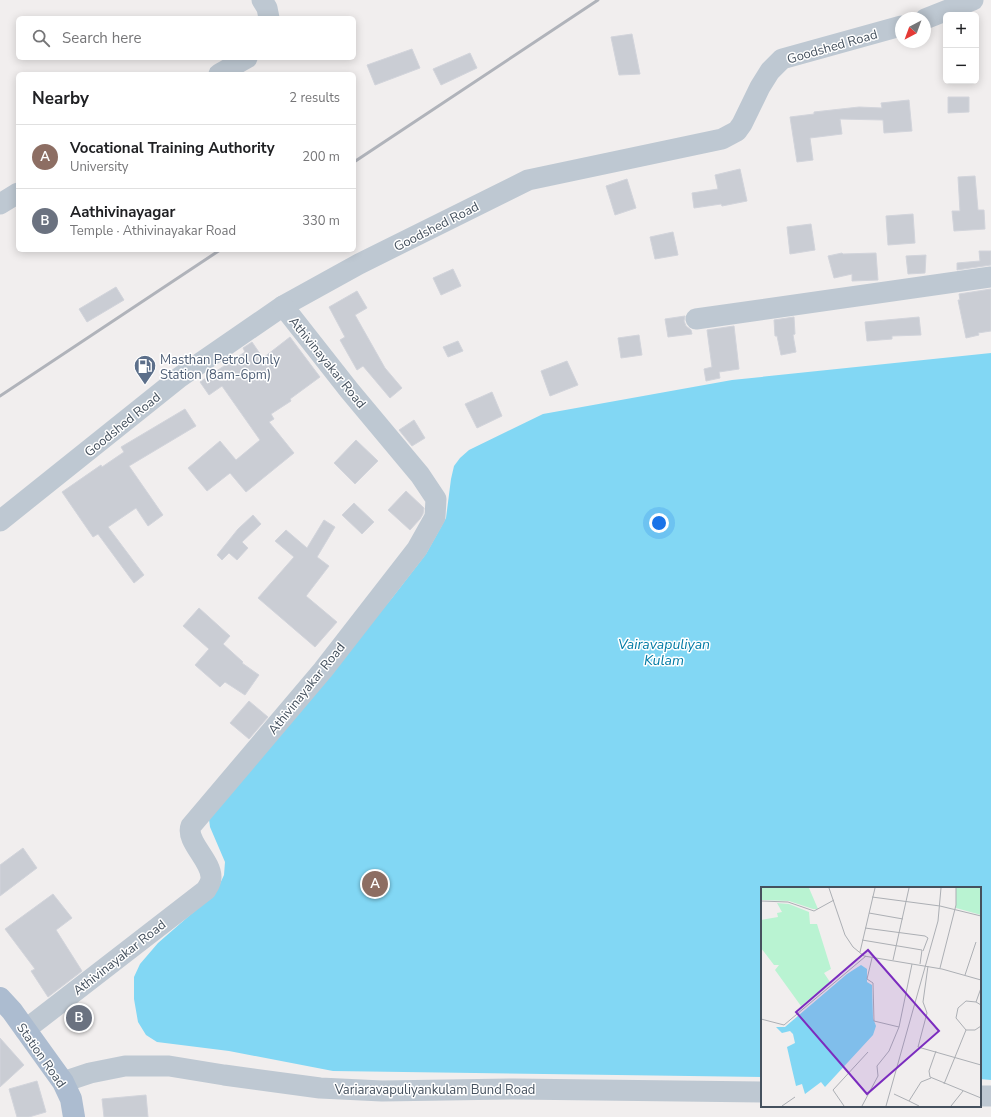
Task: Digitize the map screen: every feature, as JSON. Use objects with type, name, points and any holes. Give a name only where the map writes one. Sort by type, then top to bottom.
[{"type":"main road","name":"Station Road","points":[[0,998],[63,1082],[71,1099],[74,1117]]},
{"type":"street","points":[[262,0],[267,8],[269,16]]},
{"type":"street","points":[[931,17],[972,0]]},
{"type":"street","name":"Goodshed Road","points":[[0,521],[180,377],[283,306],[359,264],[528,180],[722,140],[737,131],[770,70],[782,60],[895,28]]},
{"type":"street","points":[[222,72],[244,60]]},
{"type":"street","points":[[0,204],[16,194]]},
{"type":"street","points":[[696,319],[991,277]]},
{"type":"street","name":"Athivinayakar Road","points":[[25,1030],[206,890],[210,884],[211,876],[207,865],[190,833],[191,826],[323,670],[417,549],[435,517],[436,499],[420,475],[349,390],[283,306]]},
{"type":"street","name":"Variaravapuliyankulam Bund Road","points":[[63,1082],[90,1073],[126,1066],[169,1066],[231,1076],[336,1089],[382,1091],[514,1089],[761,1092]]},
{"type":"water","name":"Vairavapuliyan Kulam","points":[[991,353],[991,1080],[981,1079],[981,887],[761,887],[761,1077],[333,1071],[229,1051],[157,1042],[146,1035],[138,1022],[134,999],[134,977],[140,964],[158,943],[205,902],[219,886],[224,875],[225,862],[210,827],[209,819],[212,813],[392,598],[426,554],[446,518],[454,466],[460,458],[469,450],[543,414],[732,380]]},
{"type":"building","points":[[632,34],[640,74],[619,75],[611,37]]},
{"type":"building","points":[[412,49],[420,68],[375,85],[367,65]]},
{"type":"building","points":[[470,53],[477,68],[441,85],[433,69]]},
{"type":"building","points":[[948,97],[969,97],[969,112],[948,113]]},
{"type":"building","points":[[909,100],[912,131],[884,133],[883,120],[840,119],[842,134],[810,138],[813,160],[797,162],[790,117],[814,114],[814,112],[859,107],[882,108],[881,103]]},
{"type":"building","points":[[740,169],[747,201],[722,206],[721,204],[694,208],[692,193],[718,189],[715,175]]},
{"type":"building","points":[[975,176],[978,210],[984,210],[985,229],[954,231],[952,211],[960,211],[958,177]]},
{"type":"building","points":[[627,179],[636,208],[615,215],[606,186]]},
{"type":"building","points":[[913,214],[915,243],[888,245],[886,216]]},
{"type":"building","points":[[811,224],[815,250],[790,254],[787,227]]},
{"type":"building","points":[[673,232],[678,255],[655,259],[650,237]]},
{"type":"building","points":[[979,251],[991,251],[991,265],[957,270],[957,263],[980,261]]},
{"type":"building","points":[[842,253],[876,253],[878,280],[852,281],[852,274],[834,278],[828,256]]},
{"type":"building","points":[[926,255],[925,273],[908,274],[906,256]]},
{"type":"building","points":[[453,269],[461,286],[441,295],[433,278]]},
{"type":"building","points":[[116,287],[124,300],[87,322],[79,309]]},
{"type":"building","points":[[991,289],[991,331],[978,333],[979,335],[966,338],[958,300],[960,300],[959,294]]},
{"type":"building","points":[[357,291],[367,308],[355,315],[385,368],[402,388],[390,398],[363,366],[357,370],[340,340],[345,337],[329,307]]},
{"type":"building","points":[[685,316],[684,321],[686,326],[691,330],[692,334],[668,337],[665,319]]},
{"type":"building","points":[[794,317],[795,334],[793,335],[796,352],[781,355],[777,336],[775,336],[774,320]]},
{"type":"building","points":[[919,317],[921,335],[892,336],[892,339],[867,341],[865,322]]},
{"type":"building","points":[[734,326],[739,369],[719,372],[720,378],[706,381],[704,369],[712,367],[707,330]]},
{"type":"building","points":[[639,335],[642,355],[621,358],[618,338]]},
{"type":"building","points":[[290,337],[320,377],[290,399],[291,401],[271,414],[274,419],[269,422],[294,453],[246,492],[230,473],[207,491],[188,468],[220,441],[236,460],[260,440],[222,386],[209,395],[200,382],[245,352],[243,348],[252,342],[263,358]]},
{"type":"building","points":[[458,341],[463,351],[448,357],[443,347]]},
{"type":"building","points":[[567,361],[578,385],[550,396],[541,371]]},
{"type":"building","points":[[492,392],[502,416],[477,428],[465,404]]},
{"type":"building","points":[[185,409],[196,426],[129,466],[163,515],[148,526],[136,508],[108,527],[144,575],[134,583],[98,534],[93,537],[62,492],[101,465],[102,467],[124,452],[121,447]]},
{"type":"building","points":[[414,420],[425,438],[412,446],[399,430]]},
{"type":"building","points":[[356,440],[378,461],[355,484],[334,463]]},
{"type":"building","points":[[406,491],[424,508],[420,519],[410,530],[388,510]]},
{"type":"building","points":[[354,503],[374,522],[362,534],[342,515]]},
{"type":"building","points":[[253,515],[261,524],[242,542],[248,548],[237,560],[229,553],[222,560],[217,555],[238,529]]},
{"type":"building","points":[[324,520],[335,527],[317,557],[329,566],[306,596],[337,622],[315,647],[258,598],[294,557],[275,541],[286,530],[307,548]]},
{"type":"building","points":[[199,608],[230,636],[223,644],[243,662],[242,663],[259,675],[245,695],[225,682],[220,687],[195,665],[209,649],[183,626]]},
{"type":"building","points":[[249,701],[268,717],[249,739],[230,723]]},
{"type":"building","points":[[23,848],[37,868],[0,896],[0,865]]},
{"type":"building","points":[[53,894],[72,918],[56,930],[82,971],[48,997],[31,971],[35,969],[5,929]]},
{"type":"building","points":[[0,1038],[24,1065],[0,1087]]},
{"type":"building","points":[[37,1081],[46,1112],[29,1117],[17,1117],[9,1089]]},
{"type":"building","points":[[146,1095],[148,1117],[104,1117],[102,1099]]},
{"type":"railway","points":[[356,161],[598,0]]},
{"type":"railway","points":[[0,396],[217,252]]},
{"type":"place","name":"Masthan Petrol Only Station (8am-6pm)","points":[[145,386]]},
{"type":"place","name":"Vocational Training Authority","points":[[375,884]]},
{"type":"place","name":"Aathivinayagar","points":[[79,1018]]}]
